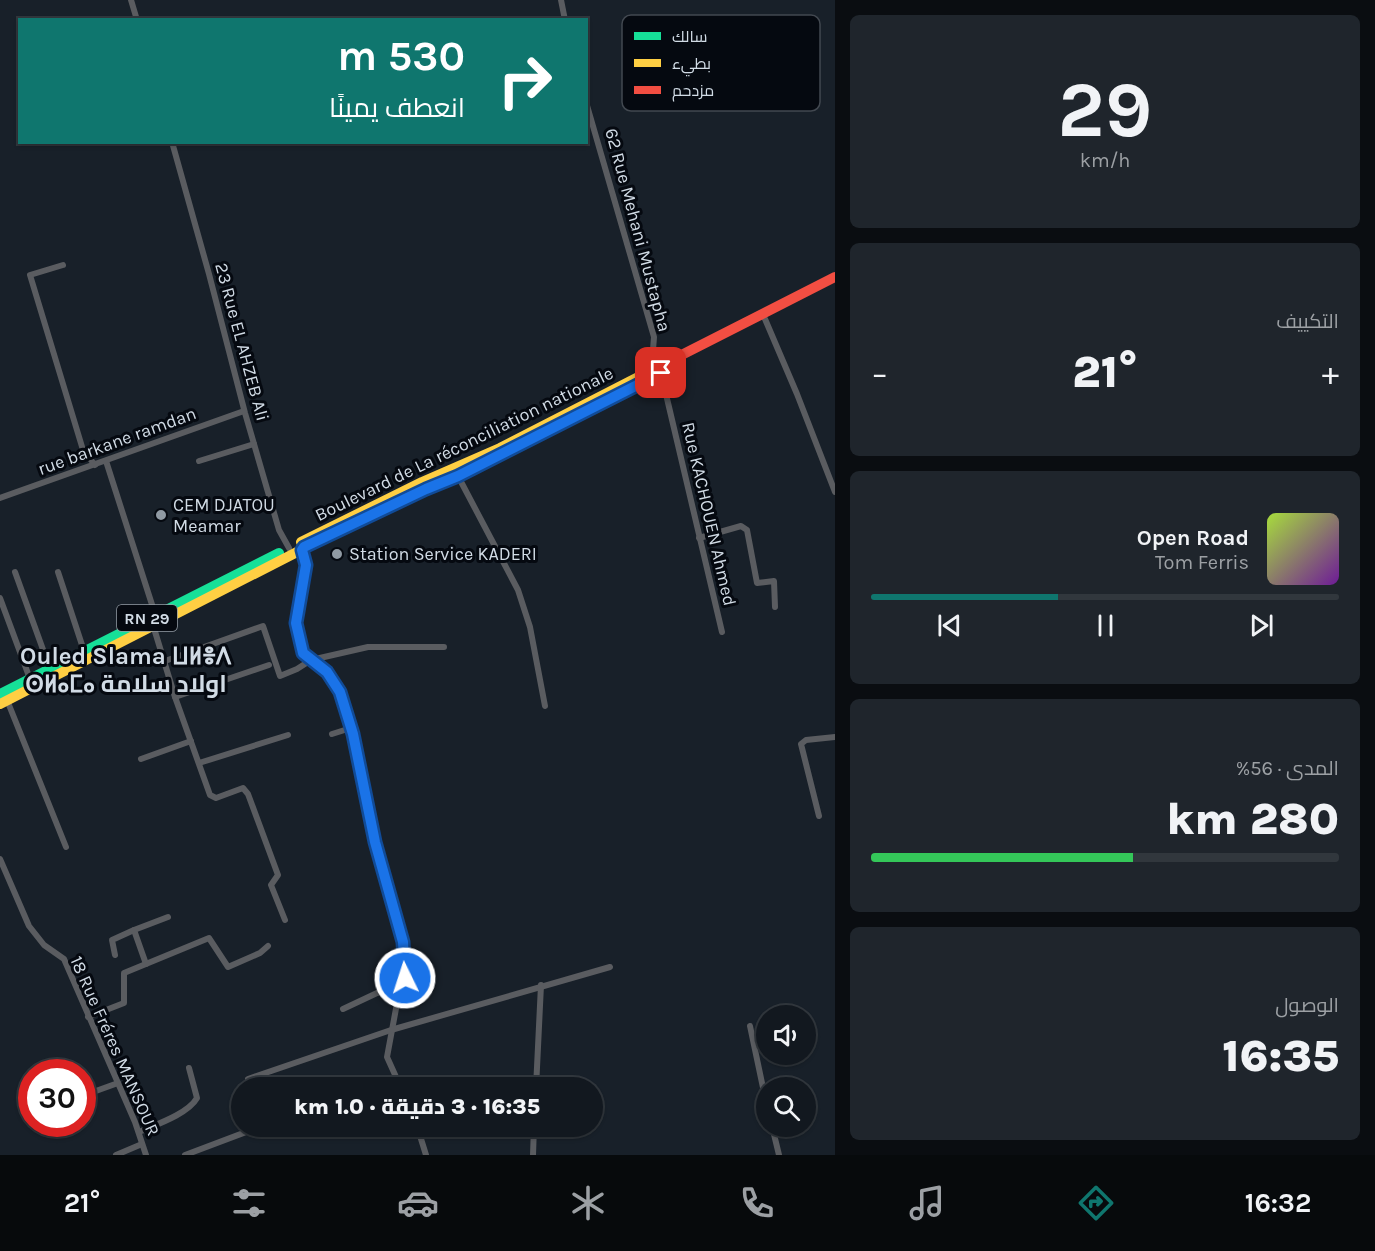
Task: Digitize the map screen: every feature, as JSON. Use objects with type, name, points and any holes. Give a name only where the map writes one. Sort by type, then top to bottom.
[{"type":"highway","name":"Boulevard de La réconciliation nationale","points":[[298,547],[422,482],[500,448],[659,370],[835,277]]},
{"type":"highway","name":"RN 29","points":[[2,699],[298,547],[458,476],[659,370],[835,283]]},
{"type":"highway","name":"RN 29","points":[[2,699],[30,679],[84,651],[154,620]]},
{"type":"street","points":[[131,0],[136,18]]},
{"type":"street","points":[[561,0],[565,18]]},
{"type":"street","name":"62 Rue Mehani Mustapha","points":[[588,109],[654,338],[653,350],[659,370]]},
{"type":"street","name":"23 Rue EL AHZEB Ali","points":[[173,144],[244,411],[279,530],[298,547]]},
{"type":"street","points":[[63,265],[30,275],[83,450],[95,465]]},
{"type":"street","points":[[765,319],[835,492]]},
{"type":"street","name":"Rue KACHOUEN Ahmed","points":[[659,370],[722,633]]},
{"type":"street","name":"rue barkane ramdan","points":[[0,498],[244,411]]},
{"type":"street","points":[[199,461],[254,444]]},
{"type":"street","points":[[106,461],[175,697],[210,795],[216,798],[243,788],[248,794],[278,875],[271,885],[285,920]]},
{"type":"street","points":[[458,476],[518,590],[530,627],[545,706]]},
{"type":"street","points":[[699,538],[741,526],[747,530],[757,583],[774,581],[775,607]]},
{"type":"street","points":[[298,547],[306,565],[296,623],[303,653],[327,672],[340,692],[351,728],[375,842],[403,942],[405,978],[400,987],[387,1057],[396,1077]]},
{"type":"street","points":[[15,572],[50,669]]},
{"type":"street","points":[[58,572],[84,651]]},
{"type":"street","points":[[0,598],[30,679]]},
{"type":"street","points":[[165,661],[263,626],[280,676],[311,660],[368,647],[444,647]]},
{"type":"street","points":[[175,697],[269,665]]},
{"type":"street","points":[[2,699],[66,846]]},
{"type":"street","points":[[332,734],[351,728]]},
{"type":"street","points":[[199,763],[288,735]]},
{"type":"street","points":[[819,816],[800,749],[801,744],[806,740],[835,737]]},
{"type":"street","points":[[141,759],[191,741]]},
{"type":"street","name":"18 Rue Fréres MANSOUR","points":[[0,859],[29,926],[44,945],[64,959],[118,1083],[146,1155]]},
{"type":"street","points":[[115,955],[112,940],[168,917]]},
{"type":"street","points":[[134,930],[146,964]]},
{"type":"street","points":[[88,1017],[124,1003],[124,973],[208,938],[228,967],[268,946]]},
{"type":"street","points":[[254,1077],[391,1030],[609,967]]},
{"type":"street","points":[[537,1077],[541,985]]},
{"type":"street","points":[[343,1009],[377,993],[400,987]]},
{"type":"street","points":[[750,1026],[761,1077]]},
{"type":"street","points":[[138,1132],[173,1117],[194,1102],[196,1098],[189,1068]]},
{"type":"street","points":[[96,1091],[118,1083]]},
{"type":"street","points":[[185,1155],[233,1137]]},
{"type":"street","points":[[420,1137],[426,1155]]},
{"type":"street","points":[[533,1155],[534,1137]]},
{"type":"street","points":[[775,1137],[779,1155]]},
{"type":"street","points":[[116,1155],[142,1144]]},
{"type":"traffic: fast","points":[[0,694],[279,553]]},
{"type":"traffic: slow","points":[[301,542],[422,482],[500,448],[652,370]]},
{"type":"traffic: slow","points":[[321,540],[491,459]]},
{"type":"traffic: slow","points":[[0,704],[299,551]]},
{"type":"traffic: jam","points":[[652,370],[835,277]]},
{"type":"place","name":"CEM DJATOU Meamar","points":[[161,515]]},
{"type":"place","name":"Station Service KADERI","points":[[337,554]]},
{"type":"district","name":"Ouled Slama ⵡⵍⴻⴷ ⵙⵍⴰⵎⴰ اولاد سلامة","points":[[126,670]]},
{"type":"route","points":[[405,978],[403,942],[375,842],[353,734],[340,692],[327,672],[303,653],[296,623],[306,565],[302,550],[304,547],[426,489],[458,476],[661,373]]}]
